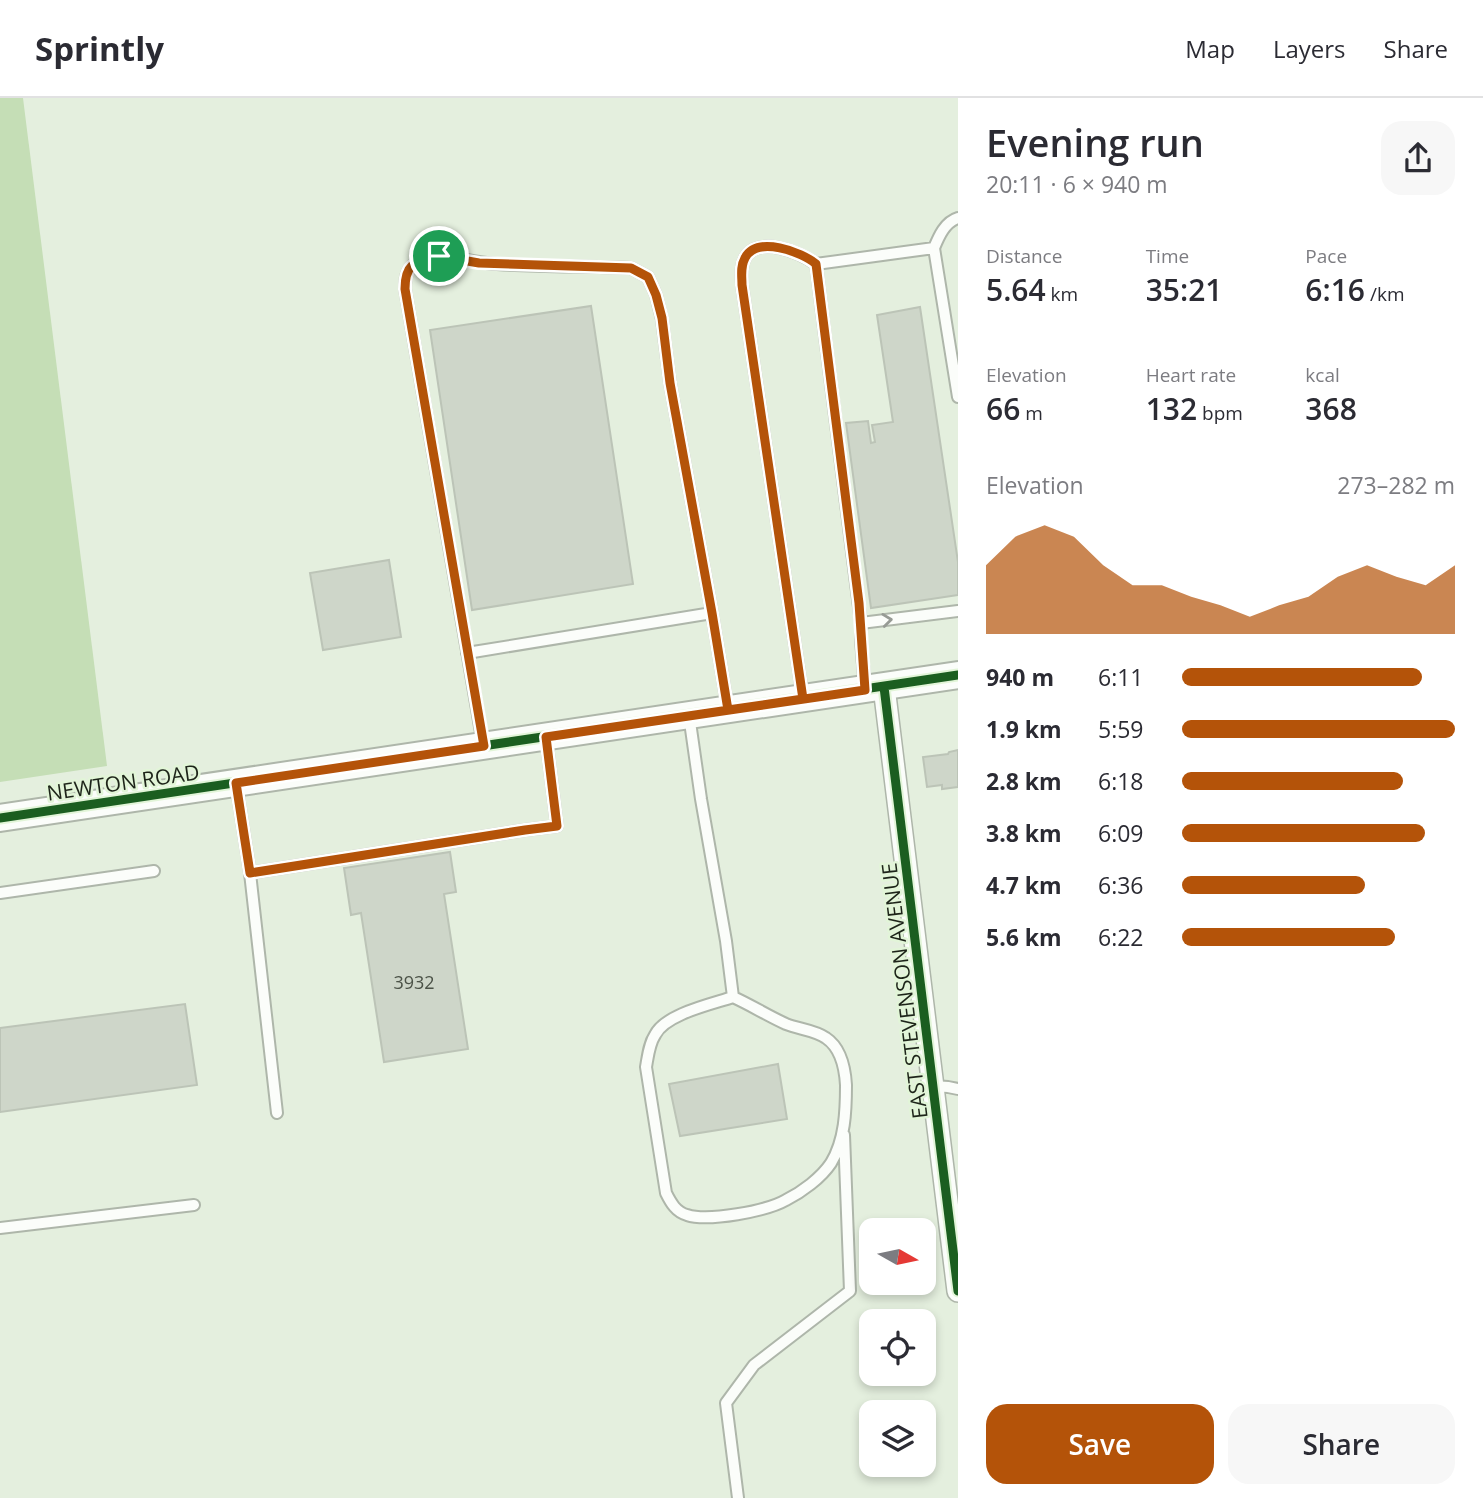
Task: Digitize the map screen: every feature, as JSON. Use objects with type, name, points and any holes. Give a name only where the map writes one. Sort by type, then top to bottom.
[{"type":"street","name":"NEWTON ROAD","points":[[0,818],[958,675]]},
{"type":"street","name":"EAST STEVENSON AVENUE","points":[[875,688],[933,1086],[958,1291]]},
{"type":"lane","points":[[958,218],[940,234],[934,248],[958,397]]},
{"type":"lane","points":[[803,699],[741,269],[750,251],[761,248],[782,248],[796,252],[816,264],[934,248]]},
{"type":"lane","points":[[484,746],[405,289],[405,276],[410,266],[439,256],[504,265],[631,268],[648,277],[662,318],[670,383],[728,710]]},
{"type":"lane","points":[[816,264],[861,623],[875,688]]},
{"type":"lane","points":[[861,623],[958,611]]},
{"type":"lane","points":[[467,653],[712,613]]},
{"type":"lane","points":[[689,715],[733,997]]},
{"type":"lane","points":[[250,873],[557,826],[546,737]]},
{"type":"lane","points":[[236,783],[250,873],[276,1114]]},
{"type":"lane","points":[[0,893],[154,871]]},
{"type":"lane","points":[[738,1498],[726,1403],[754,1365],[850,1291],[843,1131],[845,1072],[839,1051],[826,1037],[786,1024],[733,997],[674,1017],[656,1032],[646,1067],[664,1181],[666,1193],[674,1208],[685,1215],[705,1218],[751,1211],[784,1202],[811,1184],[831,1163],[843,1131]]},
{"type":"lane","points":[[933,1086],[958,1089]]},
{"type":"lane","points":[[0,1228],[194,1205]]},
{"type":"green space","points":[[0,98],[23,98],[107,766],[0,782]]},
{"type":"building","points":[[591,306],[633,584],[472,610],[430,330]]},
{"type":"building","points":[[920,307],[958,562],[958,595],[871,608],[846,423],[868,421],[871,443],[875,442],[872,425],[893,422],[877,315]]},
{"type":"building","points":[[389,560],[401,637],[323,650],[310,573]]},
{"type":"building","points":[[958,750],[958,787],[927,787],[923,757]]},
{"type":"building","points":[[450,852],[456,892],[444,894],[468,1049],[384,1062],[361,913],[351,915],[344,868]]},
{"type":"building","points":[[185,1004],[197,1085],[0,1112],[0,1028]]},
{"type":"building","points":[[778,1064],[787,1119],[680,1136],[669,1084]]},
{"type":"cycle path","points":[[0,818],[958,675]]},
{"type":"cycle path","points":[[884,687],[958,1291]]},
{"type":"route","points":[[770,247],[796,252],[816,264],[859,603],[865,690],[546,737],[557,826],[250,873],[236,783],[484,746],[405,289],[405,276],[410,266],[439,256],[479,263],[631,268],[648,277],[662,318],[670,383],[728,710],[803,699],[741,269],[750,251],[770,247]]}]
